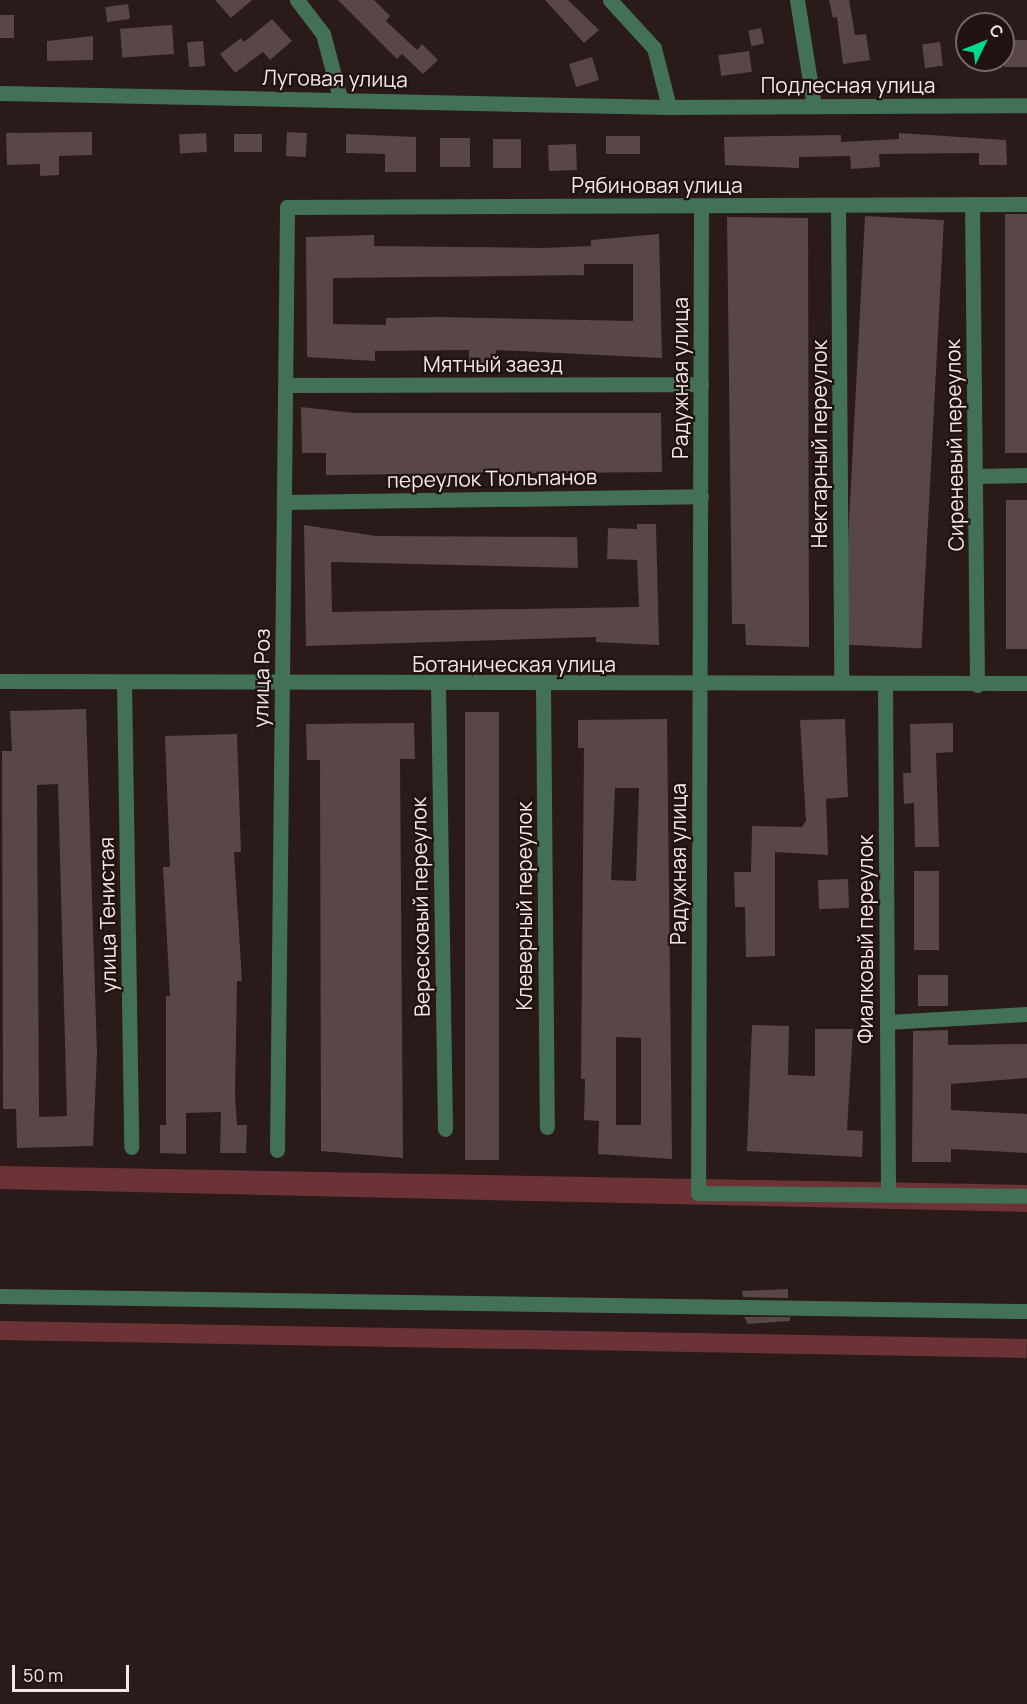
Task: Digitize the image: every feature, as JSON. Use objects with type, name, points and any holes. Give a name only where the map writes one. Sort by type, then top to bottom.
[{"type":"street","points":[[297,0],[323,34],[340,98]]},
{"type":"street","points":[[610,0],[654,48],[669,107]]},
{"type":"street","points":[[797,0],[814,106]]},
{"type":"street","name":"Луговая улица","points":[[0,93],[340,98],[669,107]]},
{"type":"street","name":"Подлесная улица","points":[[669,107],[1027,105]]},
{"type":"street","name":"Сиреневый переулок","points":[[972,204],[977,685]]},
{"type":"street","name":"Рябиновая улица","points":[[287,207],[1027,204]]},
{"type":"street","name":"Радужная улица","points":[[701,206],[698,1193],[1027,1196]]},
{"type":"street","name":"Нектарный переулок","points":[[838,206],[842,682]]},
{"type":"street","name":"улица Роз","points":[[277,1150],[287,207]]},
{"type":"street","name":"Мятный заезд","points":[[285,386],[701,384]]},
{"type":"street","points":[[975,476],[1027,475]]},
{"type":"street","name":"переулок Тюльпанов","points":[[284,502],[700,496]]},
{"type":"street","name":"Ботаническая улица","points":[[0,681],[700,686],[842,682],[977,685],[1027,683]]},
{"type":"street","name":"улица Тенистая","points":[[124,682],[130,1147]]},
{"type":"street","name":"Фиалковый переулок","points":[[885,683],[888,1195]]},
{"type":"street","name":"Вересковый переулок","points":[[438,684],[444,1129]]},
{"type":"street","name":"Клеверный переулок","points":[[543,685],[547,1127]]},
{"type":"street","points":[[887,1022],[1027,1014]]},
{"type":"street","points":[[0,1296],[1027,1311]]},
{"type":"shaded area","points":[[0,1166],[1027,1185],[1027,1212],[0,1189]]},
{"type":"shaded area","points":[[0,1321],[1027,1339],[1027,1358],[0,1340]]},
{"type":"building","points":[[215,0],[252,0],[231,18]]},
{"type":"building","points":[[338,0],[374,0],[390,16],[386,21],[417,50],[422,44],[438,60],[423,74],[402,54],[397,59]]},
{"type":"building","points":[[545,0],[568,0],[599,30],[584,43]]},
{"type":"building","points":[[829,0],[849,0],[855,35],[866,34],[870,60],[843,64],[837,17],[833,18]]},
{"type":"building","points":[[128,4],[130,19],[107,22],[105,7]]},
{"type":"building","points":[[0,15],[14,15],[14,38],[0,38]]},
{"type":"building","points":[[272,19],[292,41],[270,60],[263,52],[235,73],[220,54],[241,38],[244,42]]},
{"type":"building","points":[[172,25],[174,54],[122,58],[120,29]]},
{"type":"building","points":[[761,28],[764,44],[751,46],[748,30]]},
{"type":"building","points":[[93,36],[93,60],[47,61],[47,41]]},
{"type":"building","points":[[1015,40],[1027,40],[1027,67],[1015,67]]},
{"type":"building","points":[[203,41],[205,66],[189,67],[187,42]]},
{"type":"building","points":[[940,42],[943,66],[925,68],[922,44]]},
{"type":"building","points":[[749,51],[752,72],[721,76],[718,55]]},
{"type":"building","points":[[592,57],[599,80],[576,87],[569,64]]},
{"type":"building","points":[[92,132],[92,155],[59,156],[59,175],[40,176],[40,164],[7,165],[6,133]]},
{"type":"building","points":[[287,132],[307,133],[306,157],[286,156]]},
{"type":"building","points":[[206,133],[207,152],[180,153],[179,134]]},
{"type":"building","points":[[899,133],[1006,140],[1007,165],[979,165],[979,153],[879,154],[880,167],[851,169],[850,156],[799,157],[799,168],[725,165],[724,137],[841,135],[841,142],[899,139]]},
{"type":"building","points":[[234,134],[262,134],[262,152],[234,152]]},
{"type":"building","points":[[346,134],[416,137],[416,172],[385,172],[385,154],[346,153]]},
{"type":"building","points":[[606,136],[640,136],[640,154],[606,154]]},
{"type":"building","points":[[440,138],[470,138],[470,167],[440,167]]},
{"type":"building","points":[[493,139],[521,139],[521,168],[493,168]]},
{"type":"building","points":[[576,144],[577,170],[549,171],[548,145]]},
{"type":"building","points":[[1005,214],[1027,214],[1027,453],[1005,453]]},
{"type":"building","points":[[865,216],[944,220],[921,649],[843,644]]},
{"type":"building","points":[[727,217],[808,218],[809,647],[746,645],[745,624],[732,624]]},
{"type":"building","points":[[659,234],[662,358],[496,350],[496,368],[469,368],[469,350],[375,351],[375,361],[307,357],[306,237],[374,235],[374,246],[543,248],[591,246],[591,240]],"holes":[[[584,264],[633,264],[633,321],[438,317],[386,318],[386,325],[333,324],[333,278],[584,275]]]},
{"type":"building","points":[[301,407],[353,413],[661,413],[662,472],[326,475],[326,453],[302,453]]},
{"type":"building","points":[[1006,500],[1027,500],[1027,649],[1006,649]]},
{"type":"building","points":[[637,524],[656,524],[659,645],[596,642],[596,637],[306,646],[304,525],[376,536],[577,537],[578,568],[331,562],[332,612],[639,607],[637,560],[607,559],[608,528],[637,529]]},
{"type":"building","points":[[86,709],[97,1053],[93,1146],[17,1148],[16,1109],[3,1109],[2,751],[12,751],[10,711]],"holes":[[[58,784],[67,1116],[39,1117],[37,785]]]},
{"type":"building","points":[[465,712],[499,712],[499,1160],[465,1160]]},
{"type":"building","points":[[667,719],[672,1159],[598,1154],[599,1121],[584,1120],[585,1079],[581,1079],[584,748],[578,748],[578,720]],"holes":[[[615,788],[639,788],[636,881],[611,880]],[[616,1037],[641,1038],[641,1125],[616,1125]]]},
{"type":"building","points":[[845,719],[848,797],[826,799],[828,855],[775,852],[775,956],[746,957],[745,907],[735,907],[734,872],[751,872],[752,826],[802,827],[806,821],[800,720]]},
{"type":"building","points":[[414,723],[415,759],[400,759],[403,1158],[321,1151],[320,760],[307,760],[306,724]]},
{"type":"building","points":[[953,723],[953,752],[936,753],[939,847],[915,847],[914,803],[904,804],[903,773],[911,773],[910,724]]},
{"type":"building","points":[[237,734],[241,852],[234,852],[242,981],[237,981],[235,1097],[237,1125],[247,1125],[246,1153],[220,1153],[221,1112],[186,1113],[186,1154],[160,1153],[160,1125],[166,1125],[166,996],[170,996],[163,867],[170,867],[165,736]]},
{"type":"building","points":[[914,871],[939,871],[939,950],[914,950]]},
{"type":"building","points":[[848,879],[849,908],[819,909],[818,880]]},
{"type":"building","points":[[918,975],[948,975],[948,1006],[918,1006]]},
{"type":"building","points":[[752,1025],[789,1026],[788,1075],[815,1076],[815,1029],[853,1029],[847,1130],[863,1131],[862,1157],[747,1151]]},
{"type":"building","points":[[948,1030],[948,1045],[1027,1044],[1027,1078],[951,1084],[951,1110],[1027,1114],[1027,1153],[951,1149],[951,1162],[912,1162],[913,1031]]},
{"type":"building","points":[[788,1289],[788,1298],[743,1297],[742,1291]]},
{"type":"building","points":[[744,1317],[790,1317],[790,1321],[748,1324]]}]
